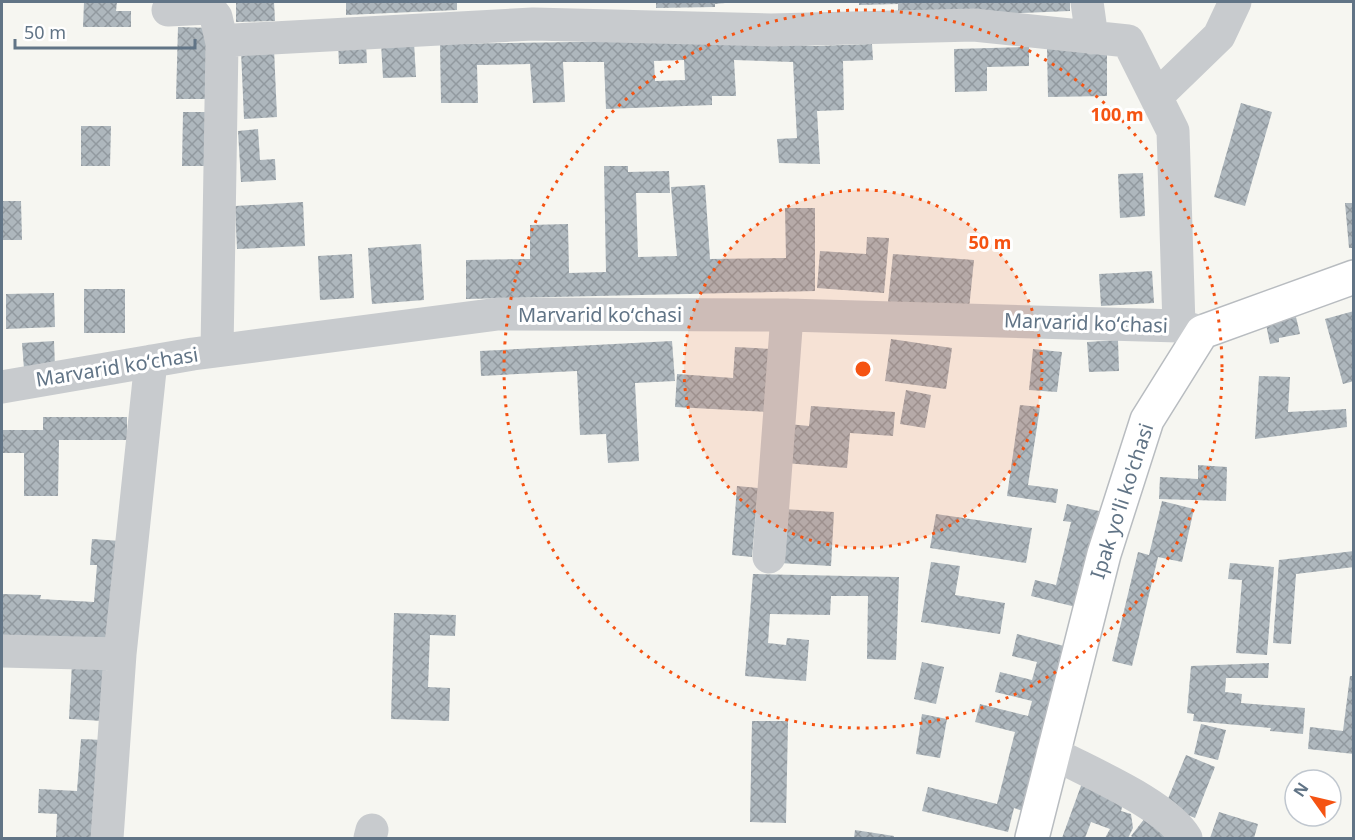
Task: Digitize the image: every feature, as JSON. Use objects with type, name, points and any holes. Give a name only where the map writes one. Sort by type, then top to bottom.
[{"type":"main road","points":[[1191,329],[1353,277]]},
{"type":"main road","name":"Ipak yo'li ko'chasi","points":[[1032,838],[1104,554],[1147,420],[1191,329]]},
{"type":"street","points":[[1087,2],[1092,38]]},
{"type":"street","points":[[1156,97],[1219,36],[1235,2]]},
{"type":"street","points":[[168,10],[209,8],[216,17],[222,43],[217,351]]},
{"type":"street","points":[[222,43],[234,40],[533,24],[771,30],[974,25],[1128,41],[1173,131],[1191,329]]},
{"type":"street","name":"Marvarid koʻchasi","points":[[2,387],[217,351],[498,314],[788,315],[1191,329]]},
{"type":"street","points":[[769,557],[788,315]]},
{"type":"street","points":[[106,838],[120,654],[151,362]]},
{"type":"street","points":[[2,651],[120,654]]},
{"type":"street","points":[[1053,753],[1155,808],[1180,828],[1186,838]]},
{"type":"building","points":[[84,2],[117,2],[116,11],[131,11],[131,27],[83,27]]},
{"type":"building","points":[[236,2],[274,2],[275,21],[236,22]]},
{"type":"building","points":[[346,2],[457,2],[457,10],[346,15]]},
{"type":"building","points":[[656,2],[725,3],[715,4],[715,7],[656,8]]},
{"type":"building","points":[[859,2],[1070,2],[1070,11],[898,18],[898,4],[859,5]]},
{"type":"building","points":[[178,27],[213,28],[212,99],[176,99]]},
{"type":"building","points":[[710,40],[815,46],[872,44],[873,60],[843,61],[844,110],[817,111],[820,164],[779,163],[777,139],[797,138],[793,62],[734,60],[736,96],[712,96],[712,105],[606,109],[604,62],[563,62],[565,102],[533,103],[530,64],[477,65],[478,103],[441,103],[440,44]],"holes":[[[684,60],[685,80],[655,81],[654,61]]]},
{"type":"building","points":[[414,42],[416,77],[383,78],[381,43]]},
{"type":"building","points":[[366,43],[367,63],[339,64],[338,44]]},
{"type":"building","points":[[1029,47],[1029,66],[987,67],[987,91],[955,92],[954,49]]},
{"type":"building","points":[[1047,48],[1107,55],[1107,96],[1048,97]]},
{"type":"building","points":[[274,49],[277,117],[244,119],[241,51]]},
{"type":"building","points":[[1241,103],[1272,112],[1245,206],[1214,197]]},
{"type":"building","points":[[183,112],[212,112],[211,166],[182,166]]},
{"type":"building","points":[[81,126],[111,126],[110,166],[81,166]]},
{"type":"building","points":[[258,129],[260,160],[275,159],[276,180],[241,182],[238,131]]},
{"type":"building","points":[[604,166],[628,166],[628,172],[669,171],[670,193],[636,193],[638,257],[677,256],[671,187],[705,185],[710,259],[786,258],[785,208],[815,208],[815,291],[466,299],[466,260],[530,259],[530,225],[568,224],[569,273],[606,272]]},
{"type":"building","points":[[1143,173],[1145,216],[1120,218],[1118,174]]},
{"type":"building","points":[[2,201],[21,201],[22,240],[2,240]]},
{"type":"building","points":[[303,202],[305,246],[237,249],[235,206]]},
{"type":"building","points":[[1345,203],[1354,203],[1354,248],[1349,248]]},
{"type":"building","points":[[867,237],[889,238],[884,293],[817,288],[820,251],[866,254]]},
{"type":"building","points":[[421,244],[424,300],[372,304],[368,248]]},
{"type":"building","points":[[352,254],[354,298],[320,300],[318,256]]},
{"type":"building","points":[[893,254],[974,260],[969,309],[888,302]]},
{"type":"building","points":[[1152,271],[1154,303],[1101,306],[1099,274]]},
{"type":"building","points":[[84,289],[125,289],[125,333],[84,333]]},
{"type":"building","points":[[54,293],[55,327],[6,329],[6,294]]},
{"type":"building","points":[[1354,311],[1354,381],[1343,384],[1325,319]]},
{"type":"building","points":[[1296,317],[1300,334],[1279,338],[1279,342],[1270,344],[1266,324]]},
{"type":"building","points":[[891,339],[952,348],[946,389],[885,381]]},
{"type":"building","points":[[1118,340],[1119,371],[1089,372],[1087,342]]},
{"type":"building","points":[[54,341],[55,367],[24,369],[22,343]]},
{"type":"building","points":[[672,341],[675,381],[635,383],[639,461],[608,463],[606,434],[580,435],[577,371],[481,376],[480,351]]},
{"type":"building","points":[[735,347],[771,349],[768,412],[675,407],[677,374],[733,378]]},
{"type":"building","points":[[1033,349],[1062,352],[1057,392],[1029,390]]},
{"type":"building","points":[[1259,376],[1290,377],[1288,412],[1346,409],[1347,427],[1255,439]]},
{"type":"building","points":[[906,390],[931,395],[925,428],[900,424]]},
{"type":"building","points":[[1020,405],[1040,407],[1028,485],[1058,489],[1056,503],[1007,496]]},
{"type":"building","points":[[811,406],[895,412],[893,436],[850,433],[847,468],[785,463],[788,424],[809,426]]},
{"type":"building","points":[[43,417],[127,417],[127,440],[59,440],[58,496],[24,496],[24,453],[2,453],[2,430],[43,430]]},
{"type":"building","points":[[1198,465],[1227,467],[1226,501],[1159,499],[1160,477],[1198,479]]},
{"type":"building","points":[[737,486],[758,488],[752,557],[732,555]]},
{"type":"building","points":[[1162,501],[1194,509],[1182,562],[1158,557],[1132,666],[1112,661],[1138,552],[1149,555]]},
{"type":"building","points":[[1067,504],[1099,511],[1076,607],[1031,596],[1035,580],[1056,585],[1071,522],[1063,521]]},
{"type":"building","points":[[783,509],[834,512],[831,566],[779,563]]},
{"type":"building","points":[[936,514],[1032,528],[1026,563],[930,548]]},
{"type":"building","points":[[92,539],[121,541],[114,639],[2,638],[2,594],[41,595],[40,599],[94,602],[97,565],[90,565]]},
{"type":"building","points":[[1354,551],[1354,567],[1296,574],[1291,644],[1273,643],[1279,560]]},
{"type":"building","points":[[931,562],[960,566],[955,595],[1005,603],[1000,634],[921,622]]},
{"type":"building","points":[[1230,563],[1274,567],[1267,655],[1236,653],[1242,580],[1228,579]]},
{"type":"building","points":[[753,574],[899,577],[896,660],[867,659],[868,596],[831,596],[830,615],[770,614],[768,643],[786,645],[787,638],[809,640],[806,681],[745,676]]},
{"type":"building","points":[[394,613],[456,615],[455,636],[430,635],[428,687],[450,688],[449,721],[391,719]]},
{"type":"building","points":[[1017,634],[1068,647],[1023,811],[1014,808],[1008,832],[922,811],[928,787],[997,804],[1015,732],[975,722],[980,704],[1028,716],[1032,701],[995,692],[1000,672],[1032,680],[1037,662],[1012,656]]},
{"type":"building","points":[[922,662],[944,667],[936,704],[914,699]]},
{"type":"building","points":[[72,663],[106,665],[103,721],[69,719]]},
{"type":"building","points":[[1269,663],[1268,678],[1226,678],[1225,692],[1242,694],[1241,703],[1305,708],[1303,734],[1270,731],[1271,728],[1193,721],[1194,714],[1187,713],[1191,666]]},
{"type":"building","points":[[1350,676],[1354,676],[1354,754],[1308,749],[1310,727],[1343,731]]},
{"type":"building","points":[[922,714],[947,719],[940,758],[916,754]]},
{"type":"building","points":[[752,721],[788,721],[786,823],[750,822]]},
{"type":"building","points":[[1201,724],[1226,730],[1218,760],[1194,754]]},
{"type":"building","points":[[81,739],[103,740],[100,838],[56,838],[57,814],[38,813],[39,789],[77,791]]},
{"type":"building","points":[[1186,755],[1215,767],[1195,818],[1165,806]]},
{"type":"building","points":[[1082,783],[1125,798],[1121,811],[1131,814],[1133,828],[1128,838],[1105,838],[1110,829],[1091,822],[1085,838],[1062,838]]},
{"type":"building","points":[[1219,812],[1258,824],[1254,838],[1210,838]]},
{"type":"building","points":[[1145,818],[1170,838],[1134,838],[1131,836]]},
{"type":"building","points":[[855,830],[894,836],[894,838],[854,838]]}]
